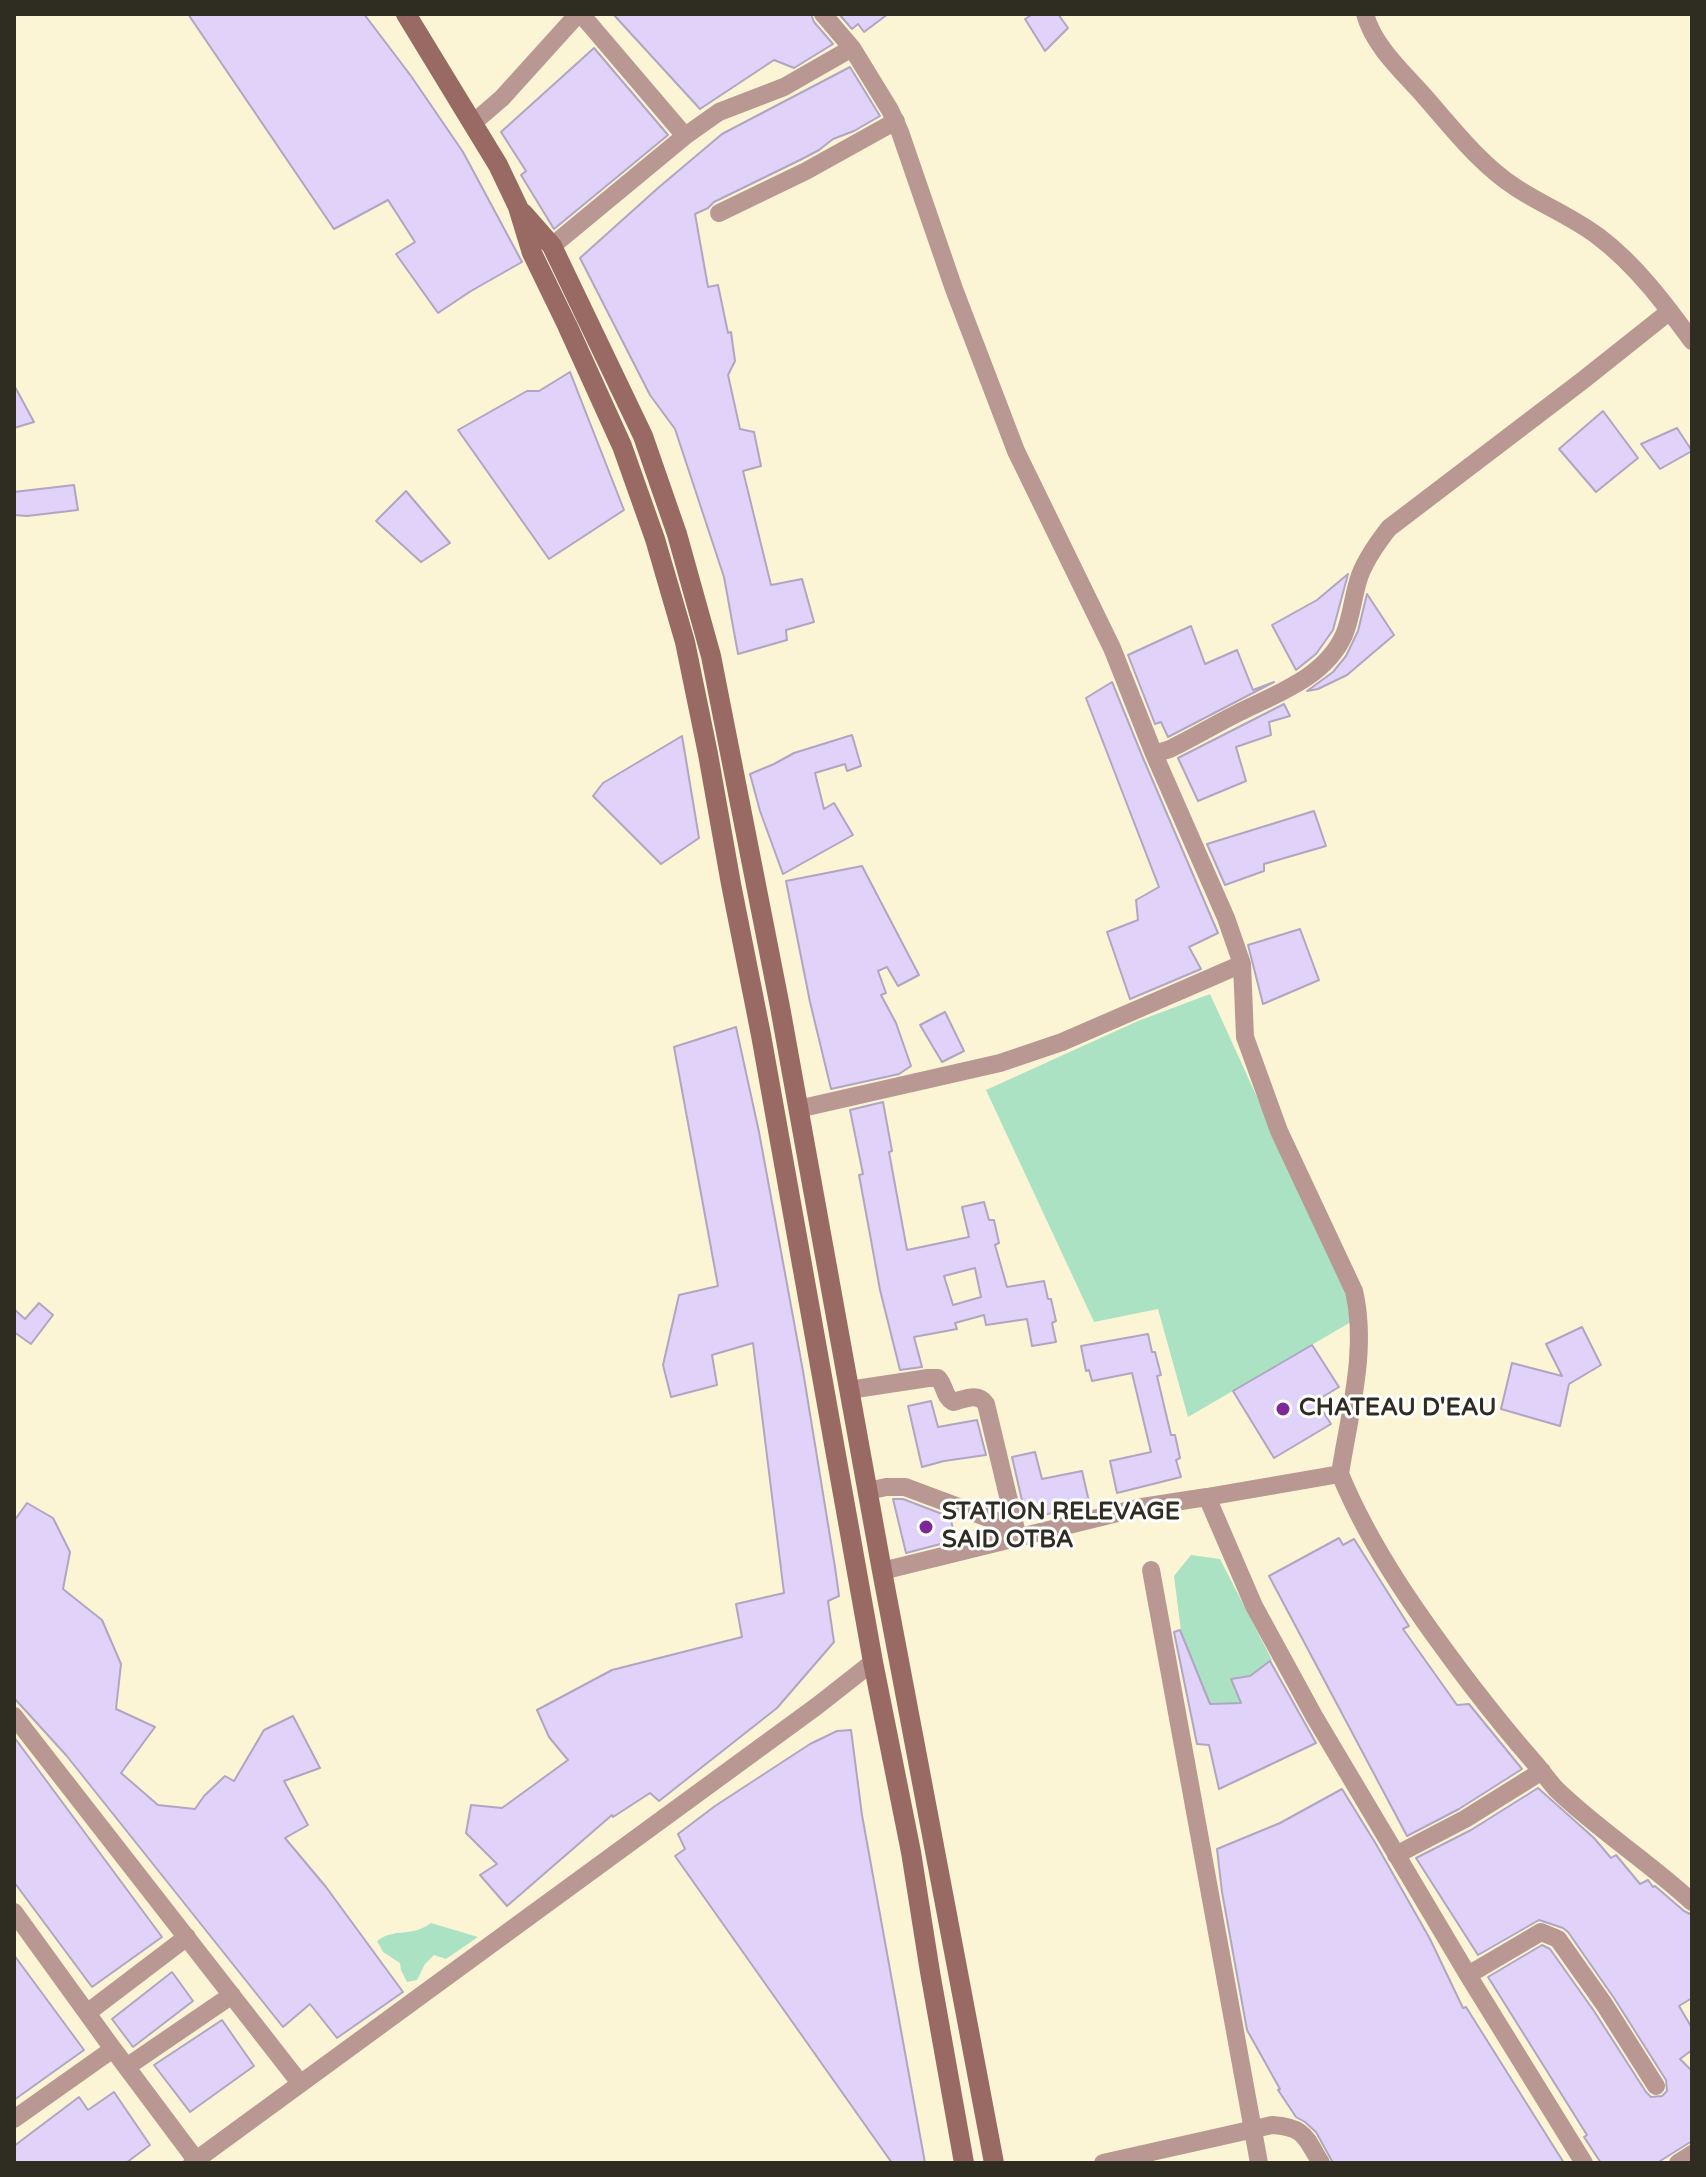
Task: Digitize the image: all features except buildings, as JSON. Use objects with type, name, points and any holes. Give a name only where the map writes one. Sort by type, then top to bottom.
[{"type":"main road","points":[[406,14],[498,165],[518,207],[532,253],[622,446],[655,539],[685,642],[761,1035],[873,1662],[911,1852],[964,2163]]},
{"type":"main road","points":[[518,207],[552,246],[643,436],[701,614],[798,1109],[994,2163]]},
{"type":"street","points":[[473,123],[502,98],[580,14],[685,136]]},
{"type":"street","points":[[823,14],[852,48],[896,121],[954,289],[1016,451],[1112,648],[1154,754],[1226,918],[1242,964],[1245,1037],[1279,1131],[1354,1291],[1359,1313],[1355,1374],[1340,1474],[1356,1511],[1384,1562],[1467,1680],[1555,1787],[1692,1902]]},
{"type":"street","points":[[1365,14],[1368,26],[1383,49],[1471,149],[1515,187],[1598,235],[1626,259],[1692,341]]},
{"type":"street","points":[[552,246],[685,136],[719,112],[784,87],[852,48]]},
{"type":"street","points":[[719,213],[806,171],[896,121]]},
{"type":"street","points":[[1154,754],[1170,749],[1302,681],[1328,660],[1343,637],[1360,576],[1372,550],[1389,528],[1670,311]]},
{"type":"street","points":[[798,1109],[1013,1059],[1062,1042],[1242,964]]},
{"type":"street","points":[[849,1390],[938,1378],[948,1399],[953,1402],[978,1396],[982,1398],[1017,1533]]},
{"type":"street","points":[[882,1571],[1017,1533],[1142,1507],[1340,1474]]},
{"type":"street","points":[[868,1491],[905,1487],[1017,1533]]},
{"type":"street","points":[[1207,1497],[1254,1606],[1314,1716],[1584,2163]]},
{"type":"street","points":[[1151,1570],[1259,2163]]},
{"type":"street","points":[[14,1912],[128,2066],[194,2162],[873,1662]]},
{"type":"street","points":[[14,1716],[300,2083]]},
{"type":"street","points":[[1396,1855],[1465,1819],[1542,1771]]},
{"type":"street","points":[[1468,1975],[1541,1932],[1558,1939],[1656,2086]]},
{"type":"street","points":[[87,2013],[187,1937]]},
{"type":"street","points":[[128,2066],[232,1995]]},
{"type":"street","points":[[14,2119],[113,2049]]},
{"type":"street","points":[[1103,2163],[1272,2125],[1297,2129],[1321,2163]]},
{"type":"street","points":[[1678,2163],[1692,2154]]},
{"type":"green space","points":[[1210,994],[1355,1312],[1351,1322],[1188,1417],[1158,1309],[1094,1322],[986,1090],[1138,1021]]},
{"type":"green space","points":[[1191,1555],[1220,1559],[1272,1660],[1250,1676],[1241,1703],[1210,1704],[1181,1631],[1174,1576]]},
{"type":"green space","points":[[431,1923],[478,1937],[446,1959],[434,1955],[417,1980],[407,1982],[400,1963],[383,1952],[377,1941],[390,1934],[424,1928]]},
{"type":"place","name":"CHATEAU D'EAU","points":[[1283,1409]]},
{"type":"place","name":"STATION RELEVAGE SAID OTBA","points":[[926,1527]]}]
